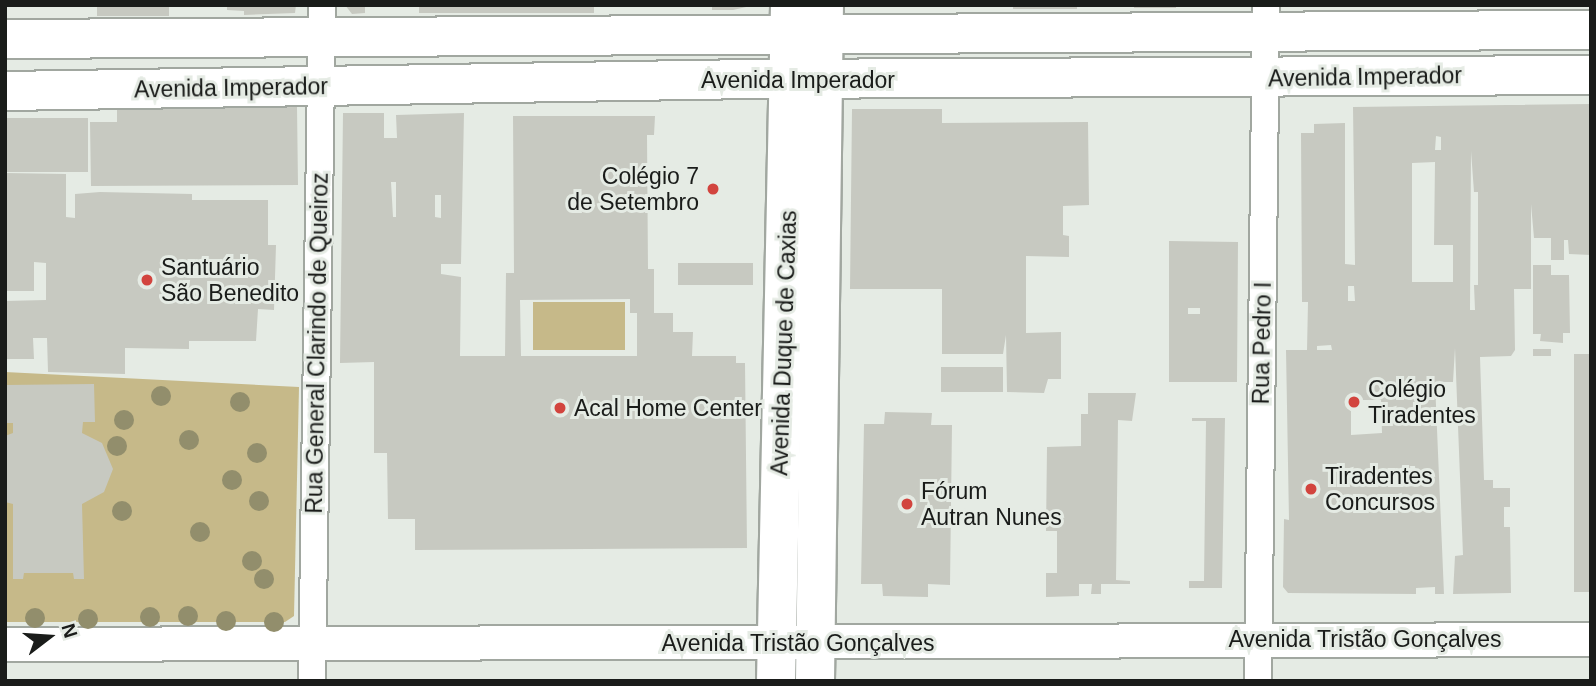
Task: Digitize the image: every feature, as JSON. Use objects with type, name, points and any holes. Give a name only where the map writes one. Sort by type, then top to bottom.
[{"type":"main road","name":"Avenida Imperador","points":[[5,39],[321,21],[1266,18],[1591,30]]},
{"type":"main road","name":"Avenida Duque de Caxias","points":[[806,21],[815,681]]},
{"type":"main road","name":"Avenida Imperador","points":[[5,91],[806,79],[1591,75]]},
{"type":"main road","name":"Avenida Duque de Caxias","points":[[776,662],[806,79]]},
{"type":"street","name":"Rua Pedro I","points":[[1258,681],[1266,18]]},
{"type":"street","name":"Rua General Clarindo de Queiroz","points":[[312,681],[321,21]]},
{"type":"street","name":"Avenida Tristão Gonçalves","points":[[5,644],[313,642],[776,662],[815,643],[1591,639]]},
{"type":"shaded area","points":[[533,302],[625,302],[625,350],[533,350]]},
{"type":"shaded area","points":[[5,372],[299,387],[294,616],[285,622],[5,622]]},
{"type":"building","points":[[97,5],[169,5],[169,16],[97,16]]},
{"type":"building","points":[[227,5],[296,5],[295,13],[244,15],[244,11],[227,10]]},
{"type":"building","points":[[345,5],[365,5],[365,13],[352,14]]},
{"type":"building","points":[[419,5],[594,5],[594,13],[419,13]]},
{"type":"building","points":[[712,5],[755,5],[733,10],[712,10]]},
{"type":"building","points":[[1013,5],[1077,5],[1077,9],[1013,9]]},
{"type":"building","points":[[1134,5],[1176,5],[1176,8],[1134,8]]},
{"type":"building","points":[[1591,104],[1591,255],[1569,254],[1568,240],[1564,240],[1564,260],[1551,260],[1551,238],[1534,238],[1531,204],[1531,289],[1514,289],[1515,350],[1511,356],[1480,357],[1484,480],[1493,480],[1493,488],[1510,488],[1510,507],[1504,507],[1504,527],[1510,527],[1511,593],[1453,594],[1455,556],[1463,555],[1455,348],[1453,382],[1435,382],[1444,594],[1435,594],[1435,587],[1416,588],[1416,594],[1288,593],[1283,587],[1284,519],[1289,520],[1286,350],[1307,350],[1308,302],[1302,302],[1301,133],[1314,133],[1314,124],[1345,123],[1345,264],[1355,265],[1353,107]],"holes":[[[1436,136],[1441,137],[1441,150],[1435,150]],[[1471,151],[1474,192],[1478,192],[1478,285],[1474,285],[1475,310],[1470,310]],[[1435,162],[1434,245],[1453,245],[1453,282],[1412,282],[1412,163]],[[1348,286],[1354,286],[1355,301],[1348,301]],[[1331,345],[1332,350],[1317,350],[1317,346]],[[1351,400],[1381,400],[1382,433],[1351,435]],[[1410,466],[1415,466],[1416,476],[1411,476]]]},
{"type":"building","points":[[297,107],[298,185],[91,186],[90,122],[117,122],[117,109]]},
{"type":"building","points":[[852,109],[942,109],[942,123],[1088,122],[1089,205],[1063,206],[1063,235],[1069,236],[1069,257],[1026,256],[1026,333],[1061,332],[1061,379],[1048,379],[1044,393],[1007,392],[1006,335],[1003,354],[942,354],[942,289],[850,289]]},
{"type":"building","name":"Acal Home Center","points":[[343,113],[384,113],[384,138],[397,138],[396,115],[464,113],[461,264],[441,264],[441,274],[461,277],[460,356],[505,356],[506,273],[514,273],[513,116],[655,116],[654,135],[647,135],[648,269],[654,269],[654,313],[673,313],[673,332],[693,332],[692,356],[736,356],[736,363],[745,363],[747,548],[415,550],[415,519],[388,519],[387,453],[374,453],[374,362],[340,363]],"holes":[[[391,182],[396,182],[396,217],[393,217]],[[435,195],[441,195],[441,218],[435,217]],[[630,299],[630,313],[637,313],[637,356],[521,356],[520,300]]]},
{"type":"building","points":[[5,118],[88,118],[88,172],[5,172]]},
{"type":"building","name":"Santuário São Benedito","points":[[5,173],[66,174],[66,217],[75,218],[75,194],[192,194],[192,200],[268,200],[268,245],[276,245],[274,310],[258,309],[256,341],[189,341],[189,349],[125,348],[125,374],[48,372],[47,338],[33,338],[34,359],[7,359],[5,301],[46,300],[46,263],[34,262],[34,291],[5,291]]},
{"type":"building","points":[[1169,241],[1238,242],[1237,382],[1169,382]],"holes":[[[1188,308],[1200,308],[1200,314],[1188,314]]]},
{"type":"building","points":[[678,263],[753,263],[753,285],[678,285]]},
{"type":"building","points":[[1533,265],[1551,265],[1551,275],[1569,275],[1570,333],[1563,333],[1563,343],[1540,341],[1541,334],[1533,334]]},
{"type":"building","points":[[1533,349],[1551,349],[1551,356],[1533,356]]},
{"type":"building","points":[[1574,354],[1591,354],[1591,592],[1574,592]]},
{"type":"building","points":[[941,367],[1003,367],[1003,392],[941,392]]},
{"type":"building","points":[[94,384],[95,422],[83,422],[82,433],[102,443],[113,469],[104,492],[82,504],[84,579],[74,579],[73,573],[24,573],[23,579],[13,579],[13,504],[5,502],[5,436],[13,433],[13,423],[5,423],[5,385]]},
{"type":"building","points":[[1088,393],[1136,393],[1132,421],[1118,420],[1116,580],[1130,581],[1130,584],[1101,584],[1101,594],[1091,594],[1092,584],[1079,584],[1079,596],[1046,597],[1046,573],[1057,573],[1057,531],[1046,531],[1047,447],[1081,446],[1081,414],[1088,414]]},
{"type":"building","name":"Fórum Autran Nunes","points":[[885,412],[932,413],[931,425],[952,425],[950,585],[928,584],[928,597],[883,596],[882,584],[861,584],[864,424],[884,424]]},
{"type":"building","points":[[1192,418],[1225,418],[1222,588],[1189,588],[1189,581],[1204,581],[1206,421],[1192,421]]},
{"type":"place","name":"Colégio 7 de Setembro","points":[[713,189]]},
{"type":"place","name":"Santuário São Benedito","points":[[147,280]]},
{"type":"place","name":"Colégio Tiradentes","points":[[1354,402]]},
{"type":"place","name":"Acal Home Center","points":[[560,408]]},
{"type":"place","name":"Tiradentes Concursos","points":[[1311,489]]},
{"type":"place","name":"Fórum Autran Nunes","points":[[907,504]]}]
